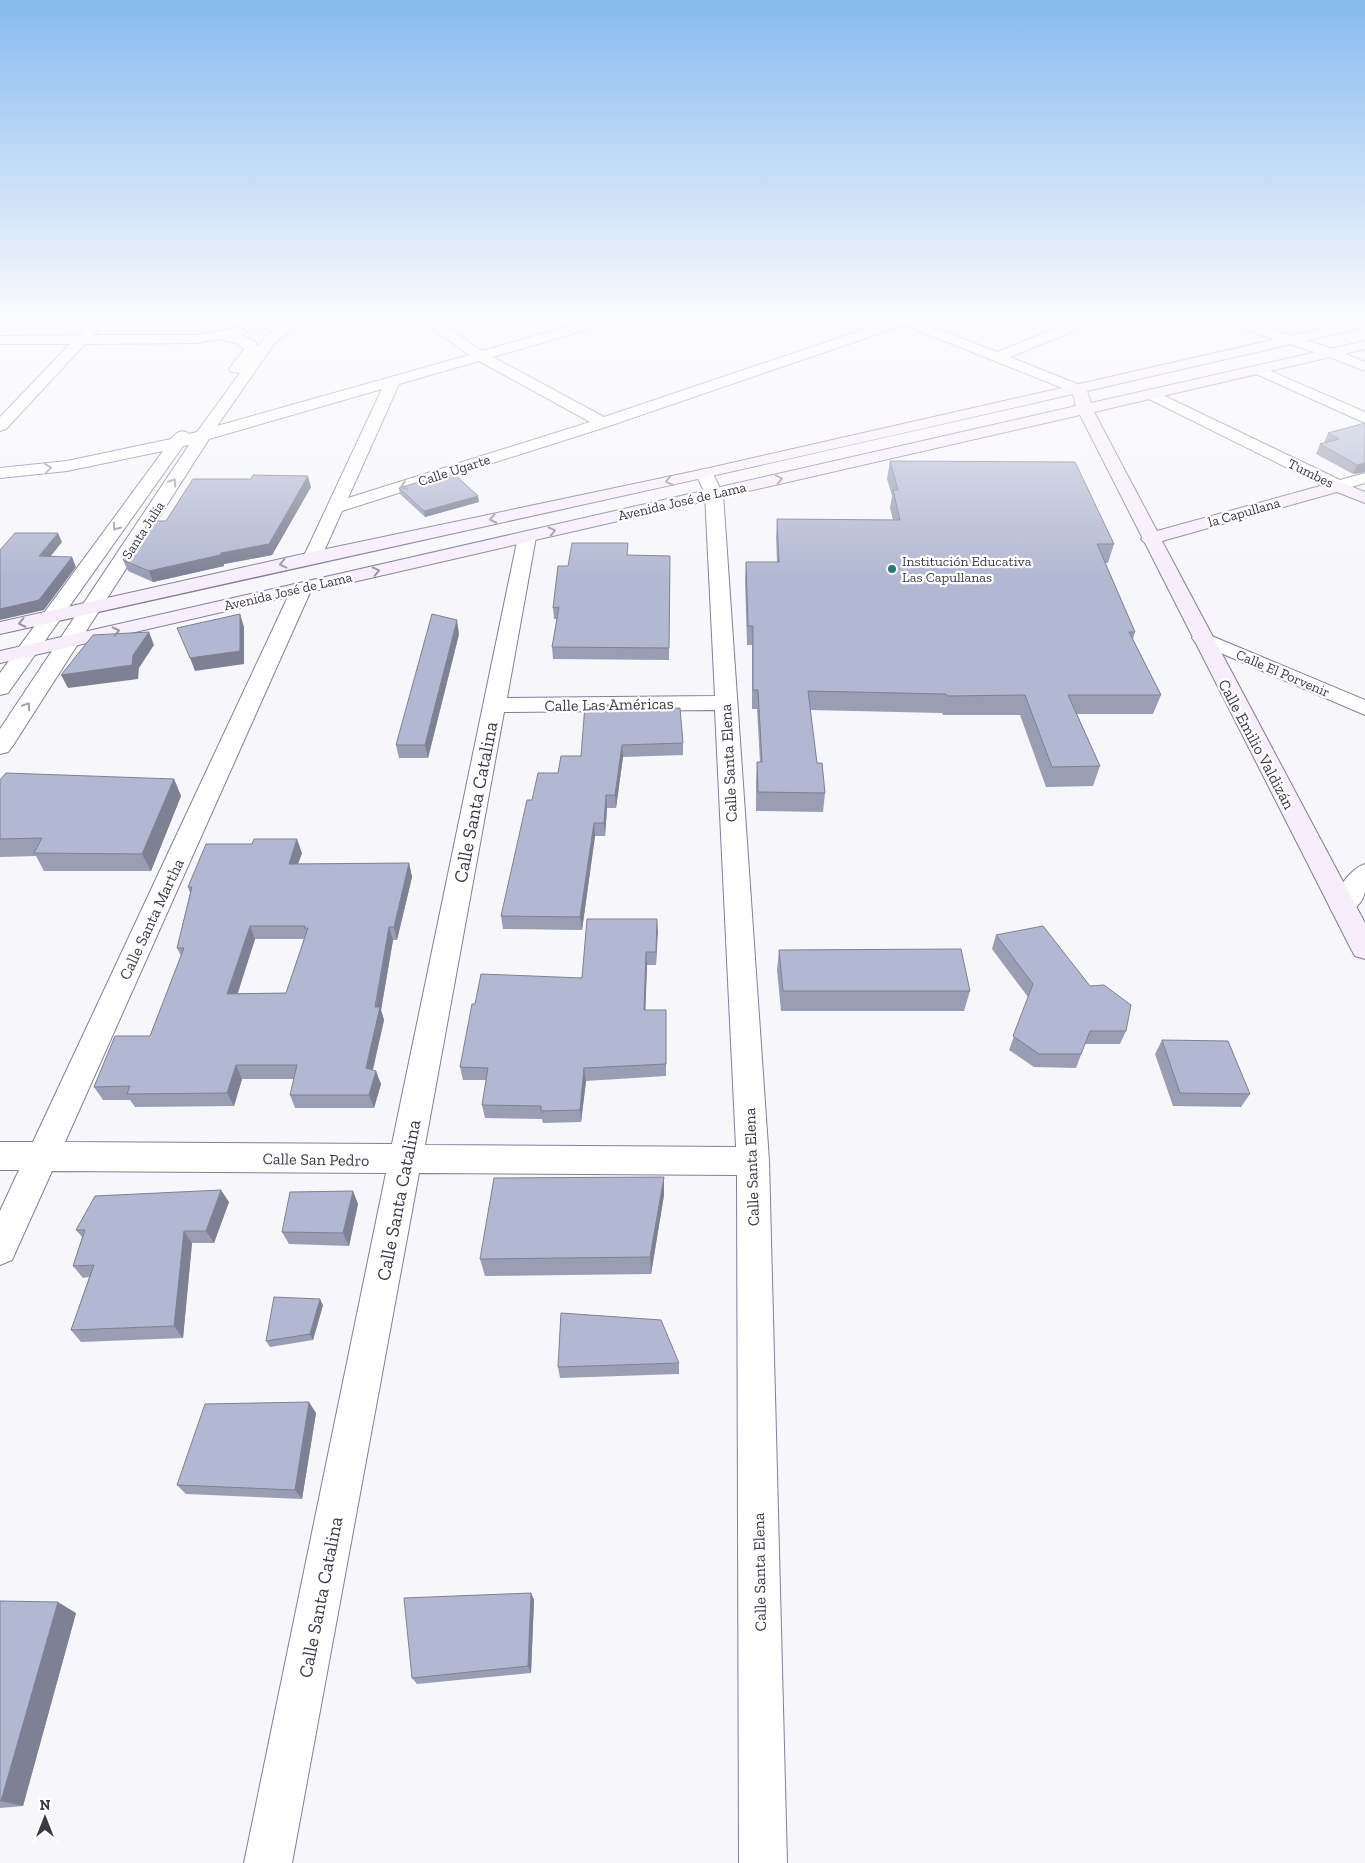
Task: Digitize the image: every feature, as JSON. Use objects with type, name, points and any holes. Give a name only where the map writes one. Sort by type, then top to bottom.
[{"type":"main road","name":"Avenida José de Lama","points":[[0,657],[527,537],[710,484],[1025,404]]},
{"type":"main road","name":"Calle Emilio Valdizán","points":[[1083,404],[1150,538],[1365,949]]},
{"type":"main road","name":"Avenida José de Lama","points":[[0,628],[312,558],[710,484],[1110,404]]},
{"type":"main road","name":"Tumbes","points":[[1338,486],[1365,498]]},
{"type":"main road","name":"la Capullana","points":[[1150,538],[1338,486]]},
{"type":"street","points":[[0,426],[20,404]]},
{"type":"street","name":"Santa Julia","points":[[0,688],[177,443],[208,404]]},
{"type":"street","name":"Santa Julia","points":[[0,747],[71,642],[225,404]]},
{"type":"street","points":[[0,474],[67,466],[177,443],[311,404]]},
{"type":"street","points":[[312,558],[383,404]]},
{"type":"street","points":[[568,404],[603,423]]},
{"type":"street","name":"Calle Ugarte","points":[[335,508],[658,404]]},
{"type":"street","name":"Tumbes","points":[[1170,404],[1338,486]]},
{"type":"street","points":[[1334,404],[1365,418]]},
{"type":"street","points":[[1338,486],[1365,478]]},
{"type":"street","name":"Calle Santa Elena","points":[[710,484],[753,1161],[763,1863]]},
{"type":"street","name":"Calle Santa Catalina","points":[[268,1863],[527,537]]},
{"type":"street","name":"Calle Santa Martha","points":[[0,1249],[302,588]]},
{"type":"street","name":"Calle El Porvenir","points":[[1202,638],[1365,708]]},
{"type":"street","name":"Calle Las Américas","points":[[494,705],[724,703]]},
{"type":"street","points":[[1342,905],[1365,873]]},
{"type":"street","name":"Calle San Pedro","points":[[0,1156],[753,1161]]},
{"type":"building","points":[[1365,423],[1365,463],[1357,465],[1320,444],[1339,439],[1328,433]]},
{"type":"building","points":[[890,461],[1075,462],[1114,544],[1097,544],[1135,632],[1129,632],[1161,695],[1068,695],[1100,766],[1052,767],[1025,695],[947,696],[946,694],[808,691],[817,763],[822,763],[825,793],[758,792],[757,762],[762,762],[758,690],[753,690],[753,626],[748,626],[746,562],[779,562],[777,519],[900,520],[893,490],[898,490]]},
{"type":"building","points":[[452,472],[478,496],[424,511],[399,488]]},
{"type":"building","points":[[253,475],[308,476],[269,544],[221,553],[220,555],[149,571],[123,560],[150,521],[166,521],[193,479],[251,479]]},
{"type":"building","points":[[15,533],[58,533],[39,556],[72,557],[39,600],[0,609],[0,550]]},
{"type":"building","points":[[572,543],[628,543],[627,555],[670,556],[669,648],[552,647],[559,607],[553,608],[558,566],[568,566]]},
{"type":"building","points":[[240,614],[240,651],[190,658],[177,628]]},
{"type":"building","points":[[432,614],[457,620],[425,745],[396,745]]},
{"type":"building","points":[[149,632],[133,655],[132,665],[61,675],[93,635]]},
{"type":"building","points":[[585,705],[623,705],[623,710],[680,708],[683,743],[622,745],[615,795],[606,795],[604,823],[594,823],[580,917],[501,916],[527,800],[532,800],[538,773],[558,773],[561,756],[581,756]]},
{"type":"building","points":[[6,773],[174,779],[142,854],[34,853],[42,838],[0,839],[0,780]]},
{"type":"building","points":[[254,839],[297,839],[289,864],[409,863],[394,927],[389,927],[375,1007],[380,1007],[366,1068],[376,1071],[369,1095],[290,1095],[297,1065],[236,1065],[227,1093],[127,1094],[130,1086],[94,1087],[115,1036],[150,1036],[184,948],[177,948],[192,887],[188,887],[206,844],[252,844]],"holes":[[[250,926],[305,926],[304,928],[308,928],[286,993],[227,994]]]},
{"type":"building","points":[[587,919],[657,919],[656,952],[646,952],[644,1010],[666,1010],[666,1064],[584,1068],[580,1110],[541,1111],[541,1106],[482,1105],[488,1068],[460,1067],[472,1004],[475,1004],[481,974],[582,978]]},
{"type":"building","points":[[1043,926],[1090,986],[1104,985],[1131,1005],[1126,1031],[1090,1031],[1081,1054],[1039,1054],[1013,1036],[1033,984],[996,935]]},
{"type":"building","points":[[961,949],[970,991],[783,991],[779,950]]},
{"type":"building","points":[[1162,1040],[1228,1041],[1250,1094],[1180,1093]]},
{"type":"building","points":[[664,1177],[650,1257],[480,1259],[494,1178]]},
{"type":"building","points":[[221,1190],[206,1231],[184,1231],[174,1326],[71,1330],[94,1265],[73,1266],[85,1230],[76,1230],[95,1196]]},
{"type":"building","points":[[353,1191],[343,1233],[282,1232],[290,1192]]},
{"type":"building","points":[[274,1297],[320,1299],[310,1334],[266,1341]]},
{"type":"building","points":[[561,1313],[661,1320],[679,1363],[558,1367]]},
{"type":"building","points":[[309,1402],[295,1490],[177,1485],[205,1404]]},
{"type":"building","points":[[531,1593],[528,1666],[412,1678],[404,1598]]},
{"type":"building","points":[[0,1601],[58,1602],[1,1801],[0,1801]]},
{"type":"place","name":"Institución Educativa Las Capullanas","points":[[892,569]]}]
